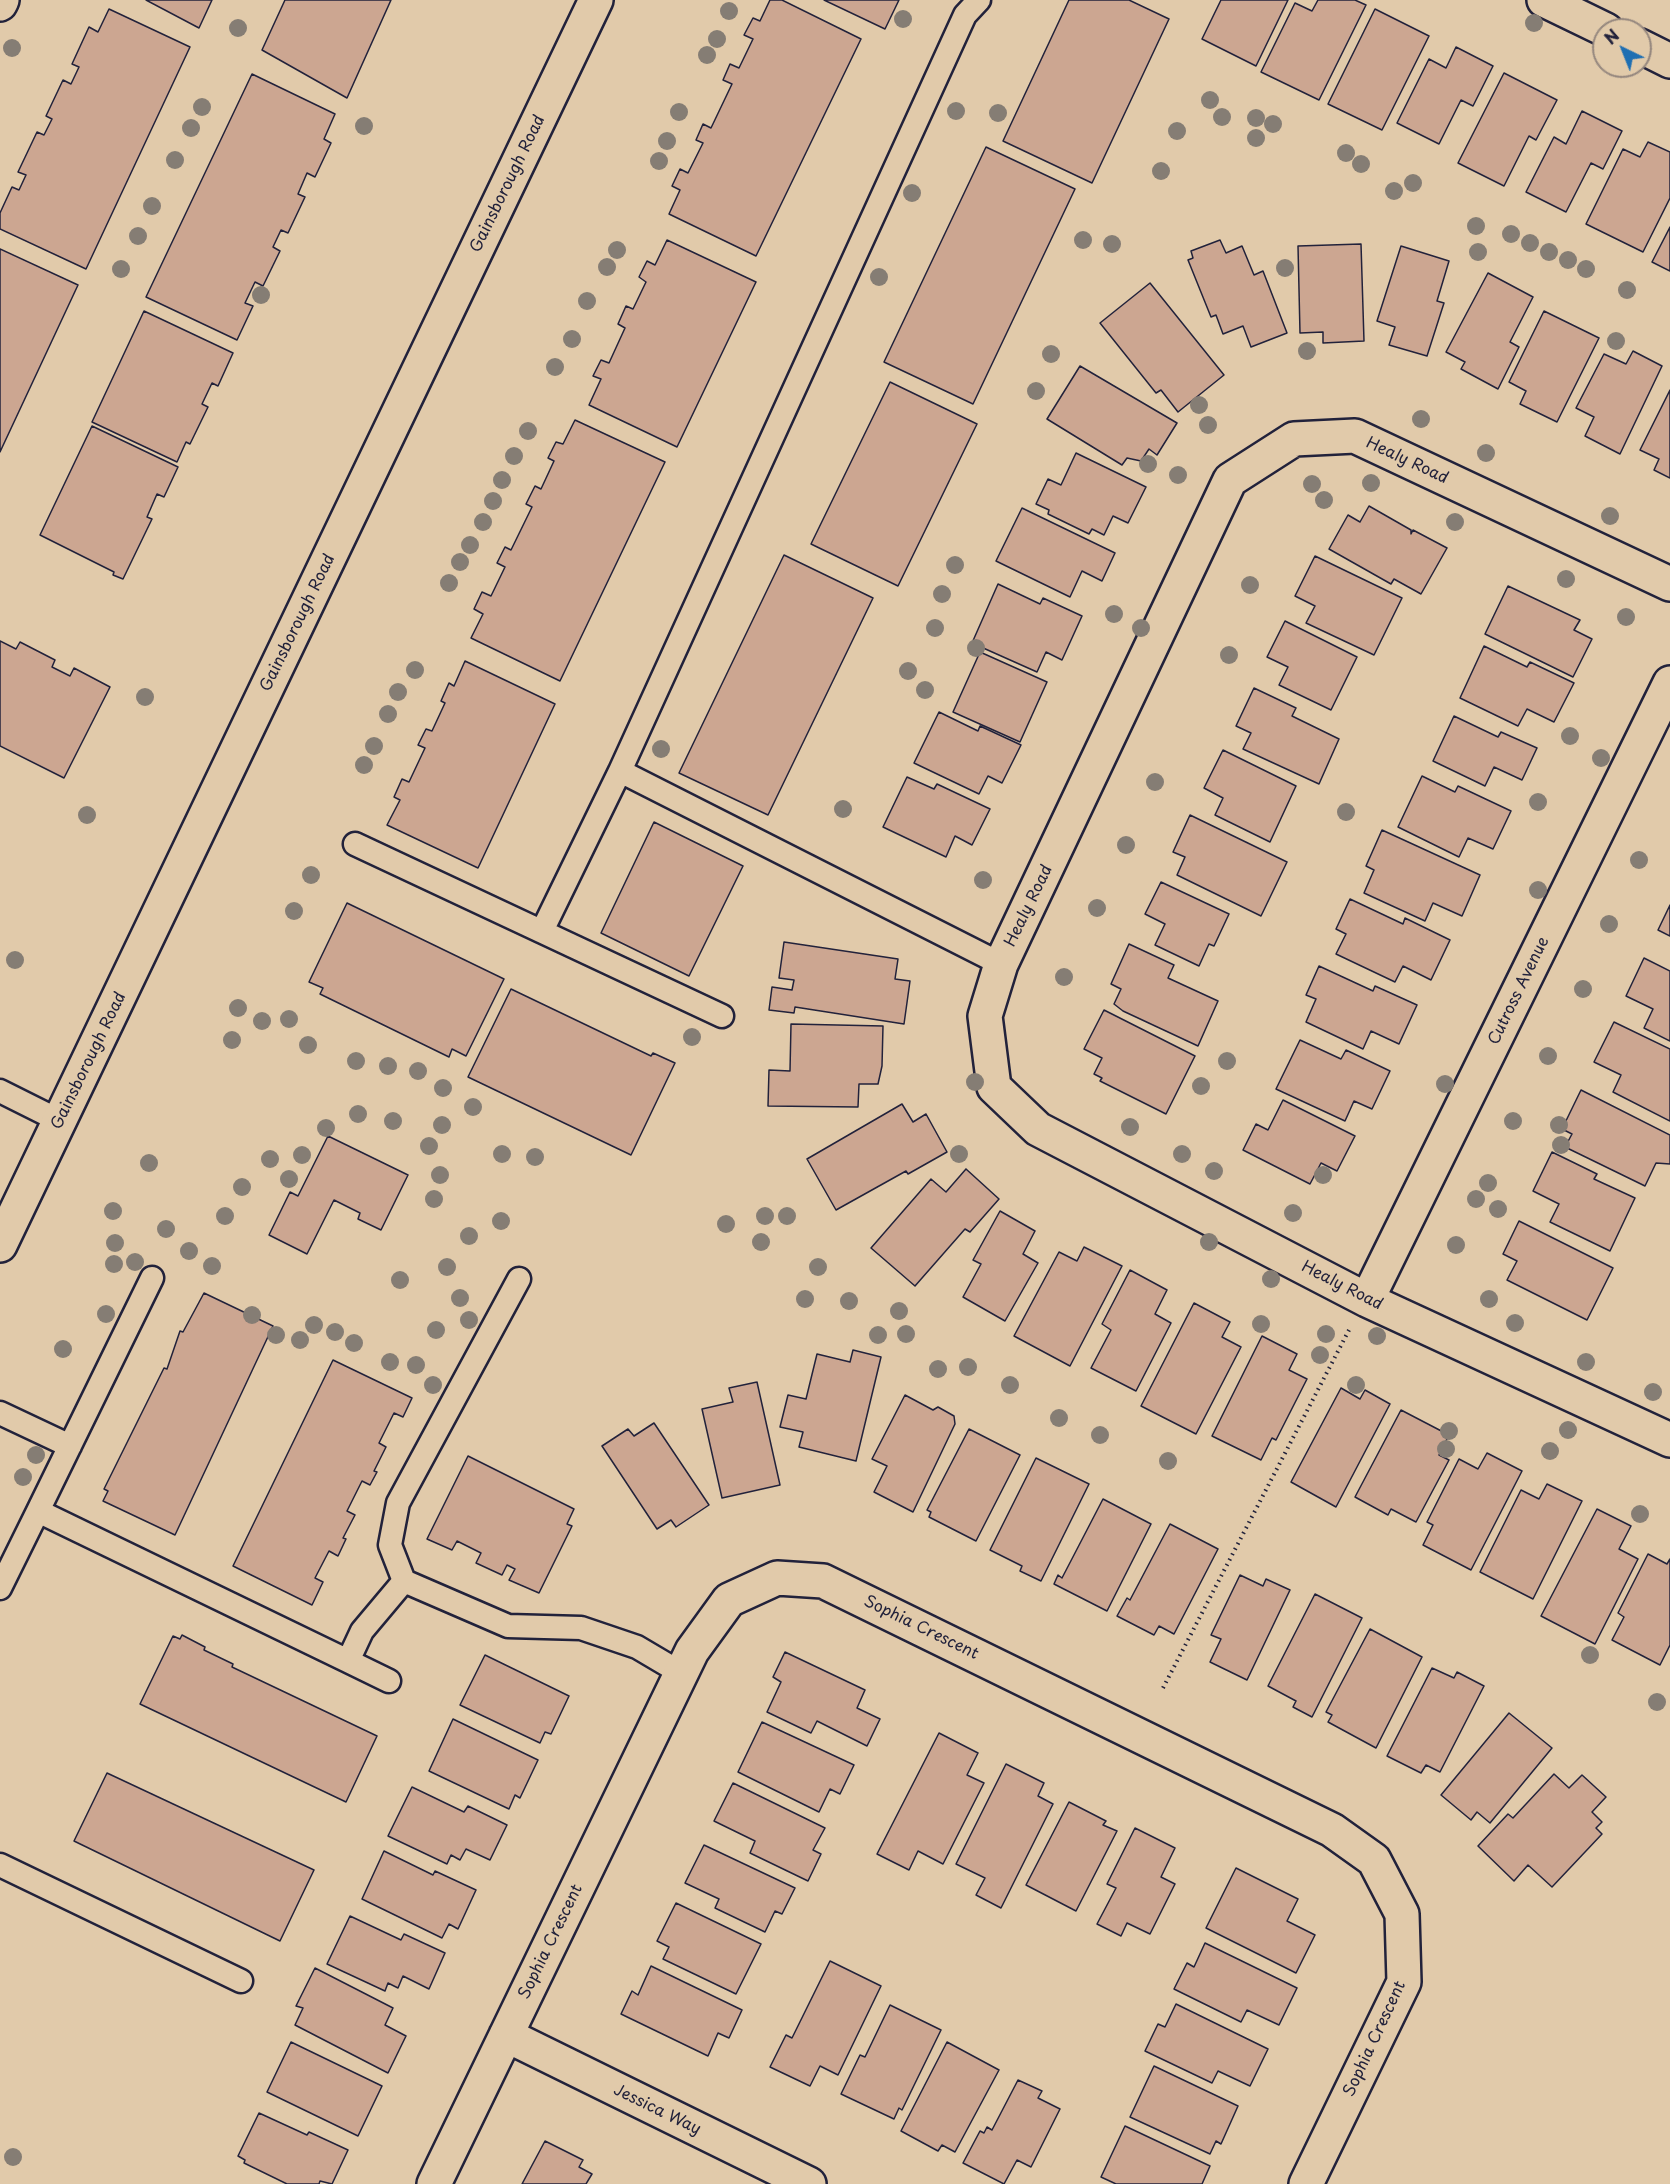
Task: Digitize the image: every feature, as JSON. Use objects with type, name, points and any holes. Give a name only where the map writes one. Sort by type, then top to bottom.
[{"type":"street","points":[[0,4],[2,0]]},
{"type":"street","name":"Gainsborough Road","points":[[0,1245],[596,0]]},
{"type":"street","points":[[1544,0],[1592,23]]},
{"type":"street","points":[[1652,52],[1670,61]]},
{"type":"street","name":"Healy Road","points":[[1670,584],[1354,436],[1294,440],[1230,480],[1001,963],[985,1016],[994,1087],[1038,1129],[1367,1300],[1670,1440]]},
{"type":"street","name":"Cutross Avenue","points":[[1367,1300],[1670,683]]},
{"type":"street","name":"Sophia Crescent","points":[[434,2184],[692,1651],[729,1600],[777,1578],[823,1581],[1332,1830],[1374,1860],[1402,1914],[1404,1982],[1306,2184]]},
{"type":"street","name":"Jessica Way","points":[[506,2036],[809,2184]]},
{"type":"lane","points":[[542,931],[620,771],[965,15],[979,0]]},
{"type":"lane","points":[[620,771],[1001,963]]},
{"type":"lane","points":[[355,844],[722,1016]]},
{"type":"lane","points":[[0,1091],[60,1121]]},
{"type":"lane","points":[[0,1588],[152,1278]]},
{"type":"lane","points":[[519,1279],[398,1503],[390,1545],[404,1581],[508,1626],[581,1628],[637,1647],[681,1673]]},
{"type":"lane","points":[[0,1413],[70,1446]]},
{"type":"lane","points":[[38,1511],[389,1681]]},
{"type":"lane","points":[[348,1661],[362,1632],[404,1581]]},
{"type":"lane","points":[[0,1865],[241,1982]]},
{"type":"path","points":[[1163,1688],[1349,1329]]},
{"type":"building","points":[[146,0],[212,0],[199,28]]},
{"type":"building","points":[[285,0],[391,0],[347,98],[262,50]]},
{"type":"building","points":[[770,0],[782,0],[861,39],[756,256],[669,214],[680,190],[672,186],[680,169],[688,173],[703,143],[696,140],[703,124],[711,128],[732,84],[723,80],[730,64],[739,68],[753,39],[744,35],[753,18],[760,21]]},
{"type":"building","points":[[824,0],[899,0],[885,29]]},
{"type":"building","points":[[1069,0],[1129,0],[1169,19],[1092,183],[1003,141]]},
{"type":"building","points":[[1221,0],[1288,0],[1256,66],[1202,39]]},
{"type":"building","points":[[1318,0],[1355,0],[1366,5],[1319,100],[1261,72],[1295,3],[1312,11]]},
{"type":"building","points":[[109,9],[190,47],[86,269],[0,229],[0,213],[12,187],[19,190],[26,175],[18,172],[37,132],[44,135],[52,119],[46,116],[63,80],[71,84],[79,67],[72,64],[89,27],[98,32]]},
{"type":"building","points":[[1375,9],[1429,36],[1382,130],[1328,104]]},
{"type":"building","points":[[1456,47],[1493,66],[1473,106],[1461,100],[1439,144],[1397,123],[1429,59],[1446,68]]},
{"type":"building","points":[[1504,73],[1557,100],[1536,140],[1529,136],[1504,186],[1458,163]]},
{"type":"building","points":[[252,74],[335,114],[324,139],[331,143],[315,177],[307,173],[298,194],[305,197],[288,233],[281,230],[273,247],[280,251],[263,286],[255,282],[245,303],[253,306],[237,340],[146,297]]},
{"type":"building","points":[[1582,111],[1622,131],[1603,169],[1591,163],[1566,212],[1526,192],[1554,137],[1566,144]]},
{"type":"building","points":[[1648,142],[1670,152],[1670,198],[1643,252],[1586,224],[1623,149],[1640,157]]},
{"type":"building","points":[[986,147],[1075,189],[973,404],[884,362]]},
{"type":"building","points":[[1670,227],[1670,271],[1652,262]]},
{"type":"building","points":[[667,240],[756,282],[677,447],[589,405],[601,379],[593,376],[601,360],[609,363],[625,328],[618,324],[626,306],[633,309],[646,282],[639,277],[647,261],[655,265]]},
{"type":"building","points":[[1220,240],[1226,253],[1242,246],[1254,275],[1263,271],[1287,333],[1251,347],[1243,326],[1223,334],[1216,315],[1211,317],[1188,260],[1193,258],[1191,251]]},
{"type":"building","points":[[1361,244],[1364,341],[1323,343],[1323,332],[1300,333],[1298,246]]},
{"type":"building","points":[[1401,246],[1449,261],[1437,301],[1444,303],[1427,356],[1389,345],[1395,327],[1377,321]]},
{"type":"building","points":[[0,249],[78,285],[0,452]]},
{"type":"building","points":[[1488,273],[1533,297],[1510,342],[1519,347],[1498,389],[1461,369],[1465,362],[1446,352]]},
{"type":"building","points":[[1150,283],[1224,375],[1178,412],[1161,390],[1156,393],[1100,323]]},
{"type":"building","points":[[144,311],[233,353],[218,386],[212,383],[202,404],[208,407],[190,444],[186,442],[177,462],[92,422]]},
{"type":"building","points":[[1544,311],[1599,338],[1557,422],[1520,404],[1526,391],[1509,382]]},
{"type":"building","points":[[1633,351],[1662,366],[1620,454],[1585,436],[1594,417],[1576,408],[1604,354],[1626,364]]},
{"type":"building","points":[[1080,366],[1177,423],[1157,455],[1149,449],[1141,461],[1127,458],[1122,465],[1047,419]]},
{"type":"building","points":[[890,382],[977,424],[898,586],[811,544]]},
{"type":"building","points":[[1670,390],[1670,478],[1654,470],[1659,459],[1640,450]]},
{"type":"building","points":[[575,420],[665,462],[560,681],[471,638],[483,614],[474,609],[482,592],[491,596],[505,567],[497,563],[505,547],[511,550],[532,507],[526,504],[535,486],[541,489],[554,461],[548,458],[556,442],[563,444]]},
{"type":"building","points":[[92,426],[178,467],[164,497],[157,494],[147,517],[152,519],[123,579],[113,575],[114,572],[40,535]]},
{"type":"building","points":[[1076,453],[1146,487],[1128,523],[1113,516],[1104,535],[1092,529],[1089,534],[1048,514],[1049,510],[1036,504],[1048,479],[1061,485]]},
{"type":"building","points":[[1369,506],[1411,530],[1411,534],[1413,530],[1447,548],[1421,594],[1394,579],[1391,584],[1329,549],[1348,515],[1360,522]]},
{"type":"building","points":[[1022,508],[1115,553],[1102,581],[1082,571],[1070,597],[996,561]]},
{"type":"building","points":[[784,555],[873,598],[768,815],[679,773]]},
{"type":"building","points":[[1315,556],[1402,598],[1374,655],[1306,623],[1315,606],[1295,596]]},
{"type":"building","points":[[998,584],[1040,604],[1043,598],[1082,616],[1062,660],[1046,652],[1037,672],[972,643]]},
{"type":"building","points":[[1508,586],[1580,620],[1574,630],[1592,639],[1573,677],[1485,634]]},
{"type":"building","points":[[1285,621],[1357,657],[1331,710],[1279,685],[1288,667],[1267,657]]},
{"type":"building","points":[[0,641],[16,649],[20,642],[55,660],[52,667],[70,676],[74,668],[110,687],[64,778],[0,746]]},
{"type":"building","points":[[1484,646],[1527,667],[1530,662],[1574,683],[1554,722],[1527,709],[1518,726],[1460,698]]},
{"type":"building","points":[[980,652],[1047,682],[1020,742],[953,712]]},
{"type":"building","points":[[465,661],[555,704],[478,868],[387,825],[400,800],[394,797],[402,779],[409,782],[425,748],[418,745],[426,729],[432,731],[445,703],[441,701],[449,683],[454,686]]},
{"type":"building","points":[[1254,688],[1296,708],[1292,716],[1339,739],[1319,784],[1243,749],[1251,733],[1236,726]]},
{"type":"building","points":[[939,712],[978,731],[980,726],[1021,745],[1002,783],[988,776],[979,794],[914,763]]},
{"type":"building","points":[[1454,716],[1498,737],[1501,732],[1537,748],[1522,780],[1494,767],[1485,786],[1433,761]]},
{"type":"building","points":[[1223,750],[1296,786],[1270,842],[1215,815],[1223,798],[1204,788]]},
{"type":"building","points":[[1422,776],[1455,792],[1458,786],[1511,811],[1493,849],[1468,838],[1459,857],[1398,827]]},
{"type":"building","points":[[907,777],[934,789],[937,784],[990,809],[972,845],[955,836],[946,857],[883,827]]},
{"type":"building","points":[[1190,815],[1287,862],[1261,916],[1177,875],[1185,857],[1173,852]]},
{"type":"building","points":[[654,822],[743,866],[689,976],[601,933]]},
{"type":"building","points":[[1382,830],[1480,875],[1462,916],[1433,903],[1425,921],[1364,893],[1374,870],[1366,866]]},
{"type":"building","points":[[1161,882],[1229,914],[1214,946],[1209,944],[1199,966],[1155,945],[1165,924],[1145,914]]},
{"type":"building","points":[[1350,899],[1403,924],[1405,918],[1450,940],[1431,980],[1403,966],[1395,982],[1336,954],[1346,934],[1336,929]]},
{"type":"building","points":[[347,903],[504,979],[466,1056],[452,1049],[449,1057],[320,994],[323,988],[309,982]]},
{"type":"building","points":[[1670,905],[1670,936],[1658,930]]},
{"type":"building","points":[[784,942],[898,959],[895,979],[910,981],[904,1024],[795,1007],[794,1013],[769,1010],[772,987],[792,990],[794,980],[779,978]]},
{"type":"building","points":[[1129,944],[1174,965],[1168,978],[1218,1001],[1198,1046],[1123,1011],[1114,1004],[1121,989],[1111,984]]},
{"type":"building","points":[[1644,958],[1670,971],[1670,1041],[1644,1028],[1653,1009],[1626,996]]},
{"type":"building","points":[[1319,966],[1373,991],[1375,986],[1417,1005],[1399,1044],[1371,1031],[1363,1049],[1306,1022],[1316,999],[1306,995]]},
{"type":"building","points":[[511,989],[651,1056],[653,1053],[675,1063],[631,1155],[468,1077]]},
{"type":"building","points":[[1104,1010],[1195,1056],[1166,1114],[1100,1081],[1102,1078],[1094,1074],[1102,1058],[1084,1049]]},
{"type":"building","points":[[1614,1022],[1670,1049],[1670,1121],[1613,1092],[1621,1075],[1594,1062]]},
{"type":"building","points":[[791,1024],[883,1026],[882,1066],[878,1084],[859,1084],[858,1107],[768,1106],[769,1070],[790,1071]]},
{"type":"building","points":[[1300,1040],[1341,1059],[1346,1050],[1390,1071],[1372,1109],[1354,1101],[1345,1121],[1276,1089]]},
{"type":"building","points":[[1581,1090],[1670,1135],[1670,1164],[1656,1163],[1645,1186],[1565,1147],[1572,1134],[1562,1129]]},
{"type":"building","points":[[1283,1100],[1355,1136],[1337,1171],[1321,1163],[1310,1184],[1243,1150],[1256,1124],[1268,1130]]},
{"type":"building","points":[[902,1104],[913,1122],[926,1114],[947,1152],[908,1174],[906,1171],[836,1210],[807,1159]]},
{"type":"building","points":[[328,1136],[408,1175],[381,1230],[358,1219],[360,1213],[334,1200],[307,1254],[269,1235],[290,1192],[298,1196]]},
{"type":"building","points":[[1552,1152],[1597,1174],[1594,1179],[1635,1198],[1610,1251],[1550,1222],[1559,1204],[1533,1191]]},
{"type":"building","points":[[966,1169],[999,1199],[970,1232],[965,1229],[915,1286],[871,1248],[931,1179],[946,1192]]},
{"type":"building","points":[[1000,1211],[1035,1231],[1023,1254],[1038,1263],[1005,1321],[963,1297],[981,1264],[973,1260]]},
{"type":"building","points":[[1519,1221],[1613,1268],[1587,1320],[1507,1280],[1517,1261],[1503,1254]]},
{"type":"building","points":[[1084,1247],[1122,1266],[1070,1366],[1014,1336],[1059,1252],[1077,1261]]},
{"type":"building","points":[[1130,1270],[1167,1290],[1155,1314],[1171,1323],[1136,1391],[1091,1368],[1111,1330],[1102,1324]]},
{"type":"building","points":[[204,1293],[273,1326],[175,1535],[103,1501],[108,1491],[104,1489],[164,1368],[167,1369],[180,1331],[183,1332]]},
{"type":"building","points":[[1194,1303],[1230,1322],[1222,1337],[1241,1347],[1196,1434],[1141,1406]]},
{"type":"building","points":[[1262,1336],[1297,1354],[1289,1370],[1307,1379],[1276,1440],[1272,1438],[1261,1460],[1212,1436]]},
{"type":"building","points":[[853,1350],[881,1357],[856,1461],[799,1447],[803,1432],[780,1427],[788,1395],[806,1399],[817,1354],[850,1362]]},
{"type":"building","points":[[333,1360],[412,1398],[403,1417],[394,1413],[379,1443],[386,1447],[374,1471],[377,1472],[370,1485],[362,1481],[347,1511],[355,1515],[343,1538],[346,1539],[338,1556],[329,1551],[315,1578],[323,1582],[312,1605],[233,1566]]},
{"type":"building","points":[[757,1382],[780,1485],[722,1498],[702,1409],[733,1402],[729,1388]]},
{"type":"building","points":[[1341,1388],[1360,1399],[1365,1390],[1390,1404],[1336,1507],[1291,1482]]},
{"type":"building","points":[[905,1395],[933,1410],[938,1407],[954,1416],[955,1424],[913,1512],[874,1492],[887,1466],[872,1459]]},
{"type":"building","points":[[1401,1410],[1449,1435],[1439,1455],[1449,1460],[1416,1522],[1391,1509],[1388,1515],[1355,1497]]},
{"type":"building","points":[[654,1423],[709,1505],[676,1527],[671,1520],[657,1529],[602,1446],[628,1429],[634,1436]]},
{"type":"building","points":[[969,1429],[1020,1455],[976,1541],[929,1517],[931,1512],[927,1510]]},
{"type":"building","points":[[1487,1453],[1522,1471],[1471,1570],[1423,1545],[1433,1525],[1427,1522],[1459,1459],[1478,1469]]},
{"type":"building","points":[[468,1456],[574,1509],[567,1524],[572,1526],[539,1593],[509,1580],[515,1569],[507,1565],[502,1575],[476,1563],[481,1553],[457,1541],[452,1550],[427,1539]]},
{"type":"building","points":[[1036,1458],[1089,1484],[1041,1581],[1020,1571],[1022,1566],[990,1550]]},
{"type":"building","points":[[1547,1484],[1582,1501],[1533,1599],[1480,1572],[1521,1490],[1539,1499]]},
{"type":"building","points":[[1103,1499],[1151,1524],[1107,1611],[1054,1584],[1058,1575],[1062,1578]]},
{"type":"building","points":[[1597,1509],[1631,1526],[1619,1549],[1638,1559],[1595,1644],[1541,1616]]},
{"type":"building","points":[[1170,1524],[1218,1549],[1174,1634],[1159,1626],[1154,1635],[1117,1616],[1127,1598],[1130,1600]]},
{"type":"building","points":[[1648,1554],[1667,1564],[1670,1559],[1670,1645],[1660,1665],[1612,1640],[1624,1617],[1618,1613]]},
{"type":"building","points":[[1240,1575],[1263,1586],[1266,1579],[1290,1590],[1247,1680],[1210,1662],[1221,1639],[1211,1635]]},
{"type":"building","points":[[1315,1594],[1362,1618],[1312,1717],[1293,1707],[1296,1701],[1268,1686]]},
{"type":"building","points":[[1370,1629],[1422,1657],[1376,1748],[1328,1722],[1332,1715],[1326,1712]]},
{"type":"building","points":[[182,1635],[205,1647],[204,1650],[233,1664],[232,1667],[377,1736],[346,1802],[140,1704],[173,1636],[180,1639]]},
{"type":"building","points":[[785,1652],[865,1690],[857,1708],[880,1719],[867,1746],[817,1721],[811,1733],[767,1712],[781,1682],[773,1677]]},
{"type":"building","points":[[485,1655],[569,1696],[551,1734],[545,1732],[540,1743],[460,1705]]},
{"type":"building","points":[[1432,1668],[1454,1678],[1457,1672],[1484,1686],[1440,1772],[1426,1765],[1421,1773],[1387,1756]]},
{"type":"building","points":[[1509,1713],[1552,1748],[1490,1823],[1477,1812],[1471,1820],[1441,1795]]},
{"type":"building","points":[[453,1719],[538,1760],[520,1798],[515,1795],[509,1809],[429,1771]]},
{"type":"building","points":[[762,1722],[854,1765],[840,1794],[830,1789],[819,1812],[738,1772]]},
{"type":"building","points":[[939,1733],[978,1753],[967,1775],[984,1783],[943,1864],[918,1851],[909,1870],[877,1854]]},
{"type":"building","points":[[1006,1764],[1044,1783],[1038,1796],[1053,1804],[1001,1908],[976,1895],[985,1878],[956,1864]]},
{"type":"building","points":[[107,1773],[314,1870],[280,1941],[74,1841]]},
{"type":"building","points":[[1554,1774],[1569,1788],[1582,1775],[1606,1797],[1592,1812],[1602,1822],[1596,1828],[1602,1834],[1552,1887],[1528,1865],[1514,1881],[1478,1846],[1508,1814],[1513,1818]]},
{"type":"building","points":[[733,1783],[825,1828],[813,1850],[821,1854],[808,1881],[750,1853],[755,1841],[714,1821]]},
{"type":"building","points":[[412,1787],[464,1812],[468,1806],[507,1825],[490,1860],[466,1849],[460,1860],[451,1855],[447,1864],[388,1836]]},
{"type":"building","points":[[1069,1802],[1106,1821],[1103,1825],[1117,1831],[1076,1911],[1026,1885]]},
{"type":"building","points":[[1135,1828],[1175,1848],[1161,1877],[1175,1884],[1150,1934],[1127,1923],[1121,1936],[1097,1924],[1116,1888],[1107,1884]]},
{"type":"building","points":[[704,1845],[795,1888],[782,1914],[775,1911],[765,1932],[715,1908],[719,1899],[685,1883]]},
{"type":"building","points":[[384,1851],[433,1875],[435,1871],[476,1890],[458,1929],[449,1924],[442,1938],[362,1899]]},
{"type":"building","points":[[1236,1868],[1298,1899],[1287,1921],[1315,1935],[1296,1973],[1206,1928]]},
{"type":"building","points":[[676,1903],[761,1944],[736,1994],[663,1959],[669,1947],[657,1941]]},
{"type":"building","points":[[350,1916],[401,1940],[404,1934],[445,1953],[429,1989],[403,1976],[398,1988],[388,1983],[385,1991],[327,1964]]},
{"type":"building","points":[[1205,1943],[1297,1988],[1279,2025],[1247,2010],[1241,2022],[1174,1989],[1187,1963],[1194,1967]]},
{"type":"building","points":[[830,1961],[881,1986],[838,2075],[820,2066],[810,2086],[770,2067],[786,2035],[792,2038]]},
{"type":"building","points":[[651,1966],[742,2010],[729,2038],[718,2033],[708,2056],[621,2014],[632,1991],[638,1995]]},
{"type":"building","points":[[315,1968],[393,2008],[385,2025],[406,2036],[388,2073],[295,2025],[303,2008],[296,2006]]},
{"type":"building","points":[[1176,2004],[1268,2049],[1250,2086],[1218,2071],[1212,2083],[1145,2051],[1158,2024],[1165,2027]]},
{"type":"building","points":[[890,2005],[941,2030],[902,2110],[899,2108],[894,2119],[841,2094],[860,2055],[865,2057]]},
{"type":"building","points":[[291,2042],[382,2086],[358,2136],[267,2092]]},
{"type":"building","points":[[947,2042],[999,2070],[955,2152],[942,2145],[938,2151],[901,2131]]},
{"type":"building","points":[[1154,2066],[1238,2106],[1221,2144],[1216,2141],[1210,2154],[1130,2117]]},
{"type":"building","points":[[1018,2080],[1042,2091],[1038,2098],[1060,2109],[1031,2167],[1017,2160],[1004,2184],[963,2163],[980,2131],[984,2133],[987,2127],[992,2130]]},
{"type":"building","points":[[259,2113],[307,2135],[309,2132],[348,2150],[332,2184],[320,2181],[319,2184],[287,2184],[244,2163],[245,2160],[238,2156]]},
{"type":"building","points":[[1125,2126],[1210,2166],[1202,2184],[1116,2184],[1101,2177]]},
{"type":"building","points":[[545,2141],[583,2160],[579,2167],[592,2174],[586,2184],[522,2184]]}]
